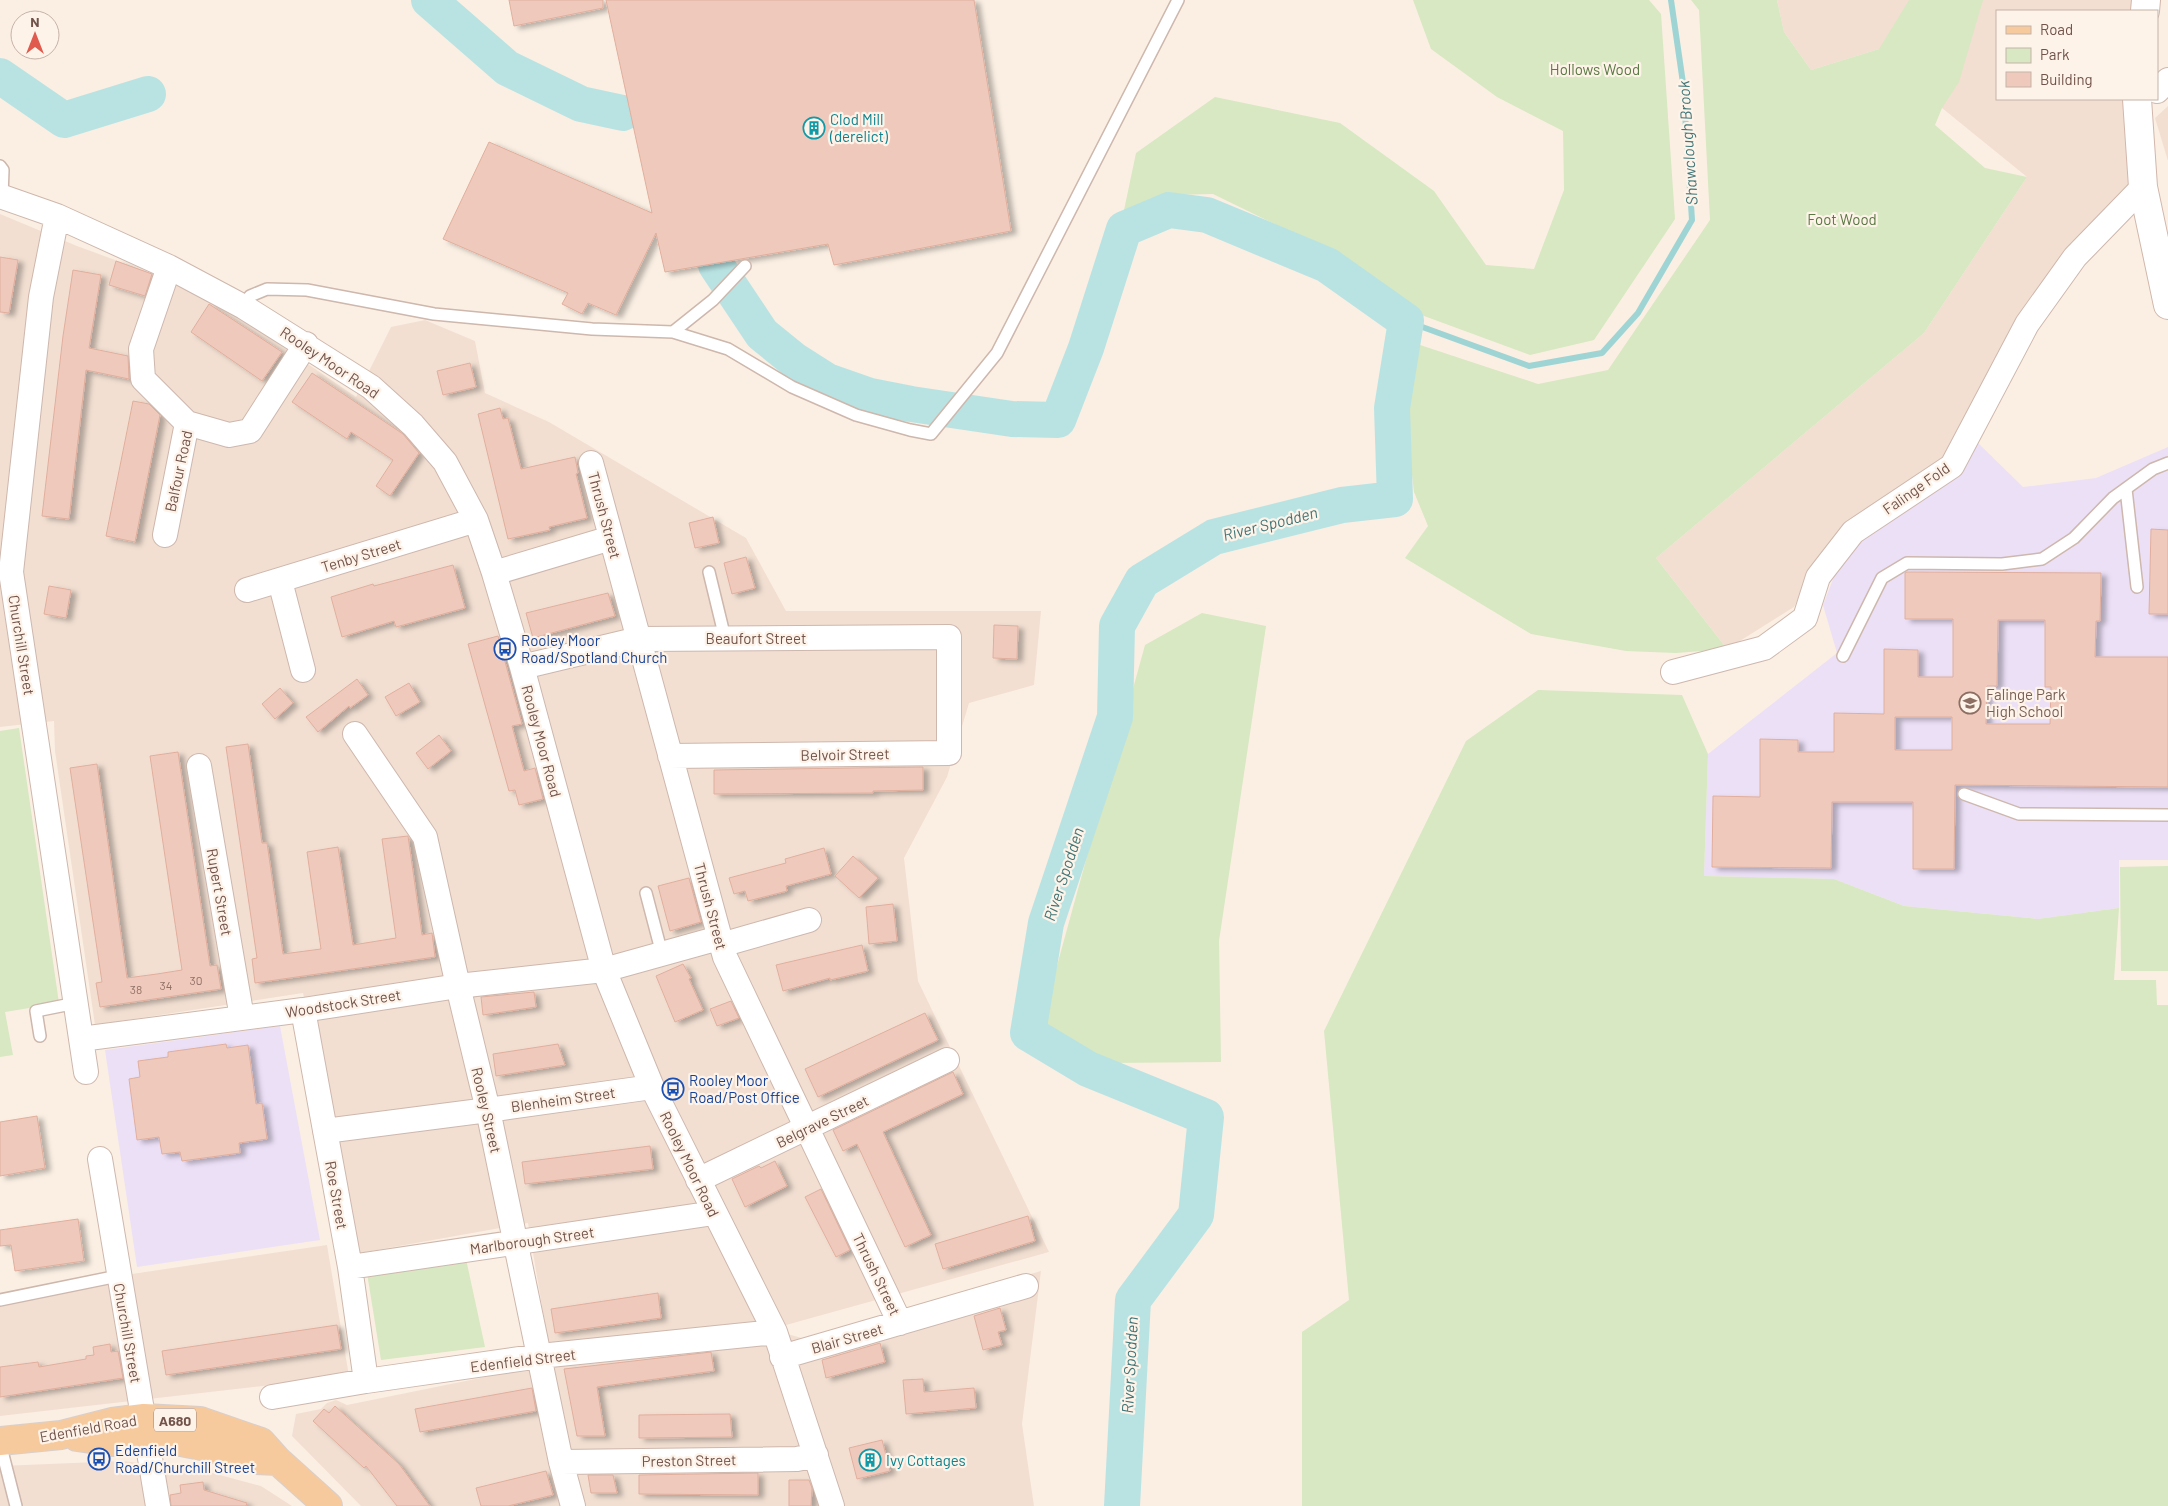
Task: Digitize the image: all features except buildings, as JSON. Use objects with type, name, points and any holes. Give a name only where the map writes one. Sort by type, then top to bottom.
[{"type":"main road","points":[[2145,100],[2143,187],[2168,305]]},
{"type":"main road","name":"Edenfield Road","points":[[0,1442],[61,1435],[112,1422],[146,1429],[200,1421],[237,1432],[261,1442],[278,1461],[328,1506]]},
{"type":"street","points":[[2158,88],[2168,80]]},
{"type":"street","name":"Falinge Fold","points":[[1674,672],[1764,648],[1805,618],[1818,578],[1852,532],[1952,466],[2027,324],[2075,257],[2143,187]]},
{"type":"street","name":"Rooley Moor Road","points":[[1,196],[57,216],[169,267],[244,307],[306,344],[371,388],[413,425],[445,462],[476,520],[494,573],[522,667],[604,970],[652,1087],[714,1214],[775,1332],[832,1506]]},
{"type":"street","name":"Churchill Street","points":[[57,216],[41,297],[6,573],[86,1072]]},
{"type":"street","points":[[169,267],[141,349],[143,379],[187,423]]},
{"type":"street","name":"Balfour Road","points":[[165,535],[187,423],[229,436],[250,431],[306,344]]},
{"type":"street","name":"Thrush Street","points":[[591,462],[725,957],[900,1323]]},
{"type":"street","name":"Tenby Street","points":[[247,590],[476,520]]},
{"type":"street","points":[[494,573],[611,538]]},
{"type":"street","points":[[280,580],[303,670]]},
{"type":"street","name":"Beaufort Street","points":[[522,667],[639,639],[949,637],[949,682]]},
{"type":"street","name":"Belvoir Street","points":[[670,756],[949,753],[949,682]]},
{"type":"street","name":"Rooley Street","points":[[355,734],[425,837],[488,1110],[561,1462],[573,1506]]},
{"type":"street","name":"Rupert Street","points":[[199,766],[242,1018]]},
{"type":"street","name":"Woodstock Street","points":[[81,1039],[304,1010],[458,986],[604,970],[662,954],[809,920]]},
{"type":"street","name":"Roe Street","points":[[304,1010],[350,1267],[366,1381]]},
{"type":"street","name":"Belgrave Street","points":[[698,1180],[947,1060]]},
{"type":"street","name":"Blenheim Street","points":[[325,1131],[652,1087]]},
{"type":"street","name":"Churchill Street","points":[[100,1159],[118,1276],[158,1506]]},
{"type":"street","name":"Marlborough Street","points":[[350,1267],[714,1214]]},
{"type":"street","name":"Blair Street","points":[[782,1357],[1026,1286]]},
{"type":"street","name":"Edenfield Street","points":[[272,1397],[366,1381],[540,1356],[775,1332]]},
{"type":"street","name":"Preston Street","points":[[561,1462],[797,1459],[816,1454]]},
{"type":"lane","points":[[244,307],[250,296],[267,289],[307,290],[434,314],[592,329],[673,332],[728,349],[792,387],[856,414],[910,430],[931,434],[997,353],[1178,0]]},
{"type":"lane","points":[[0,166],[3,170],[1,196]]},
{"type":"lane","points":[[673,332],[712,300],[745,266]]},
{"type":"lane","points":[[1842,656],[1882,578],[1907,563],[2002,564],[2042,558],[2074,538],[2113,498],[2153,469],[2168,463]]},
{"type":"lane","points":[[2126,489],[2137,587]]},
{"type":"lane","points":[[709,572],[725,638]]},
{"type":"lane","points":[[1964,794],[2019,814],[2168,815]]},
{"type":"lane","points":[[646,893],[662,954]]},
{"type":"lane","points":[[40,1036],[36,1011],[76,1003]]},
{"type":"lane","points":[[0,1300],[118,1276]]},
{"type":"lane","points":[[0,1442],[16,1506]]},
{"type":"shaded area","points":[[1777,0],[2133,0],[2132,10],[1996,10],[1996,100],[2127,100],[2125,131],[2137,183],[1951,454],[1821,553],[1794,607],[1727,649],[1656,558],[1924,333],[2027,177],[1942,108],[1879,49],[1811,70],[1784,32]]},
{"type":"shaded area","points":[[2168,106],[2168,161],[2155,118]]},
{"type":"shaded area","points":[[0,214],[77,246],[175,282],[225,307],[356,397],[391,327],[425,320],[475,341],[485,393],[549,422],[746,538],[786,611],[1041,611],[1034,685],[969,703],[947,777],[904,858],[918,981],[1049,1252],[786,1325],[549,1348],[528,1223],[360,1253],[303,993],[95,1025],[55,751],[54,721],[0,727]]},
{"type":"shaded area","name":"Falinge Park High School","points":[[1975,440],[2023,487],[2096,478],[2168,447],[2168,860],[2119,860],[2119,908],[2038,919],[1904,906],[1834,879],[1704,876],[1708,754],[1837,653],[1823,605],[1850,535]]},
{"type":"shaded area","points":[[280,1026],[320,1240],[137,1267],[105,1050]]},
{"type":"shaded area","points":[[327,1245],[349,1376],[0,1416],[0,1303],[132,1274]]},
{"type":"shaded area","points":[[1041,1271],[1022,1424],[1034,1506],[361,1506],[292,1436],[296,1414],[321,1409],[327,1403],[336,1400],[347,1405],[550,1364],[784,1333],[805,1339]]},
{"type":"shaded area","points":[[122,1461],[201,1470],[261,1486],[292,1506],[0,1506],[0,1466]]},
{"type":"green space","name":"Hollows Wood","points":[[1413,0],[1649,0],[1661,14],[1675,219],[1594,340],[1530,355],[1416,313],[1342,257],[1213,194],[1169,195],[1123,215],[1136,153],[1215,97],[1340,123],[1434,191],[1486,265],[1534,269],[1564,190],[1563,131],[1497,97],[1431,49]]},
{"type":"green space","name":"Foot Wood","points":[[1691,0],[1777,0],[1784,32],[1811,70],[1879,49],[1909,0],[1983,0],[1959,82],[1942,108],[1935,125],[1985,168],[2027,177],[1924,333],[1656,558],[1727,649],[1676,653],[1626,651],[1531,634],[1405,558],[1428,526],[1414,492],[1407,431],[1414,343],[1538,384],[1608,370],[1710,220],[1699,10]]},
{"type":"green space","points":[[1202,613],[1266,626],[1219,941],[1221,1062],[1107,1063],[1038,1035],[1145,645]]},
{"type":"green space","points":[[1538,690],[1682,695],[1708,754],[1704,876],[1834,879],[1904,906],[2038,919],[2119,908],[2114,980],[2156,980],[2157,1005],[2168,1005],[2168,1506],[1302,1506],[1302,1332],[1349,1300],[1324,1031],[1466,741]]},
{"type":"green space","points":[[19,728],[59,1003],[5,1012],[13,1055],[0,1057],[0,731]]},
{"type":"green space","points":[[2168,866],[2168,971],[2121,971],[2120,867]]},
{"type":"green space","points":[[466,1259],[485,1347],[381,1360],[367,1273]]},
{"type":"waterway","name":"River Spodden","points":[[429,0],[507,68],[581,104],[623,113]]},
{"type":"waterway","name":"Shawclough Brook","points":[[1406,321],[1529,366],[1602,353],[1638,313],[1692,220],[1683,83],[1671,0]]},
{"type":"waterway","name":"River Spodden","points":[[0,76],[64,120],[148,94]]},
{"type":"waterway","name":"River Spodden","points":[[716,265],[762,334],[794,360],[827,381],[870,396],[1012,419],[1058,420],[1086,348],[1124,229],[1169,210],[1207,215],[1327,265],[1406,321],[1392,408],[1395,499],[1342,505],[1214,537],[1142,581],[1117,626],[1115,717],[1046,923],[1028,1033],[1088,1069],[1206,1117],[1196,1215],[1133,1300],[1122,1506]]},
{"type":"place","name":"Clod Mill (derelict)","points":[[814,128]]},
{"type":"place","name":"Rooley Moor Road/Spotland Church","points":[[505,649]]},
{"type":"place","name":"Falinge Park High School","points":[[1970,703]]},
{"type":"place","name":"Rooley Moor Road/Post Office","points":[[673,1089]]},
{"type":"place","name":"Edenfield Road/Churchill Street","points":[[99,1459]]},
{"type":"place","name":"Ivy Cottages","points":[[870,1460]]}]
